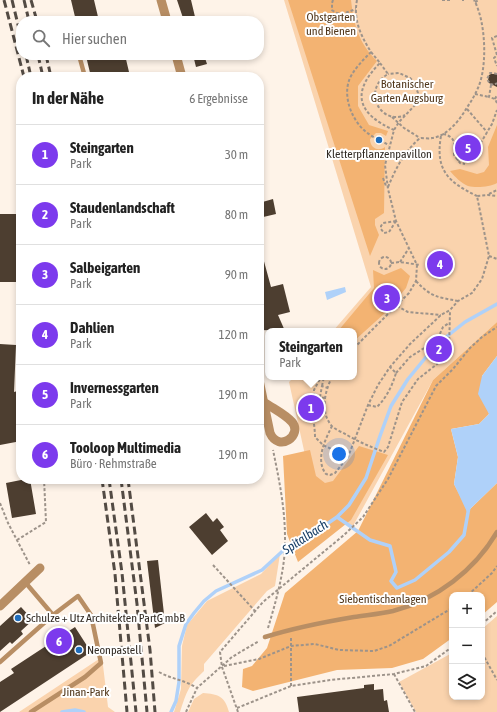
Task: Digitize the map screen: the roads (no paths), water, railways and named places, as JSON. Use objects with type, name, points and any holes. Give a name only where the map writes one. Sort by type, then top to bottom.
[{"type":"street","points":[[161,0],[166,16]]},
{"type":"street","points":[[177,60],[181,72]]},
{"type":"street","points":[[264,402],[291,422],[294,429],[292,437],[286,442],[274,439],[270,433],[264,402]]},
{"type":"street","points":[[0,606],[37,570]]},
{"type":"lane","points":[[80,60],[84,72]]},
{"type":"lane","points":[[265,637],[291,629],[393,611],[420,602],[460,577],[491,542],[497,532]]},
{"type":"lane","points":[[25,582],[53,615]]},
{"type":"lane","points":[[0,662],[53,615],[78,596],[91,615],[101,664],[85,677],[31,712]]},
{"type":"water","points":[[345,287],[346,292],[327,300],[325,292]]},
{"type":"water","points":[[497,356],[497,483],[467,512],[454,484],[458,457],[451,429],[479,424],[489,414],[478,394],[482,376]]},
{"type":"waterway","name":"Spitalbach","points":[[171,712],[176,701],[179,682],[179,646],[186,624],[194,613],[204,601],[216,591],[262,570],[287,547],[321,528],[337,517],[349,505],[366,478],[391,406],[408,379],[436,345],[465,322],[497,304]]},
{"type":"waterway","points":[[337,517],[370,540],[390,546],[396,572],[391,581],[397,588],[415,580],[449,552],[464,535],[469,507]]},
{"type":"waterway","name":"Spitalbach","points":[[62,712],[75,710],[84,712]]},
{"type":"railway","points":[[4,0],[16,46]]},
{"type":"railway","points":[[12,0],[16,16]]},
{"type":"railway","points":[[24,0],[28,16]]},
{"type":"railway","points":[[31,0],[36,16]]},
{"type":"railway","points":[[20,60],[23,72]]},
{"type":"railway","points":[[27,60],[30,72]]},
{"type":"railway","points":[[39,60],[42,72]]},
{"type":"railway","points":[[47,60],[50,72]]},
{"type":"railway","points":[[103,484],[115,574],[127,712]]},
{"type":"railway","points":[[110,484],[122,573],[136,712]]},
{"type":"railway","points":[[122,484],[137,604],[147,712]]},
{"type":"railway","points":[[129,484],[150,650],[155,712]]},
{"type":"place","name":"Kletterpflanzenpavillon","points":[[379,140]]},
{"type":"place","name":"Invernessgarten","points":[[468,148]]},
{"type":"place","name":"Dahlien","points":[[440,264]]},
{"type":"place","name":"Salbeigarten","points":[[387,298]]},
{"type":"place","name":"Staudenlandschaft","points":[[439,349]]},
{"type":"place","name":"Steingarten","points":[[311,408]]},
{"type":"place","name":"Schulze + Utz Architekten PartG mbB","points":[[18,618]]},
{"type":"place","name":"Tooloop Multimedia","points":[[59,641]]},
{"type":"place","name":"Neonpastell","points":[[79,650]]},
{"type":"park label","name":"Obstgarten und Bienen","points":[[331,24]]},
{"type":"park label","name":"Botanischer Garten Augsburg","points":[[407,91]]},
{"type":"park label","name":"Siebentischanlagen","points":[[383,599]]},
{"type":"park label","name":"Jinan-Park","points":[[86,692]]}]
